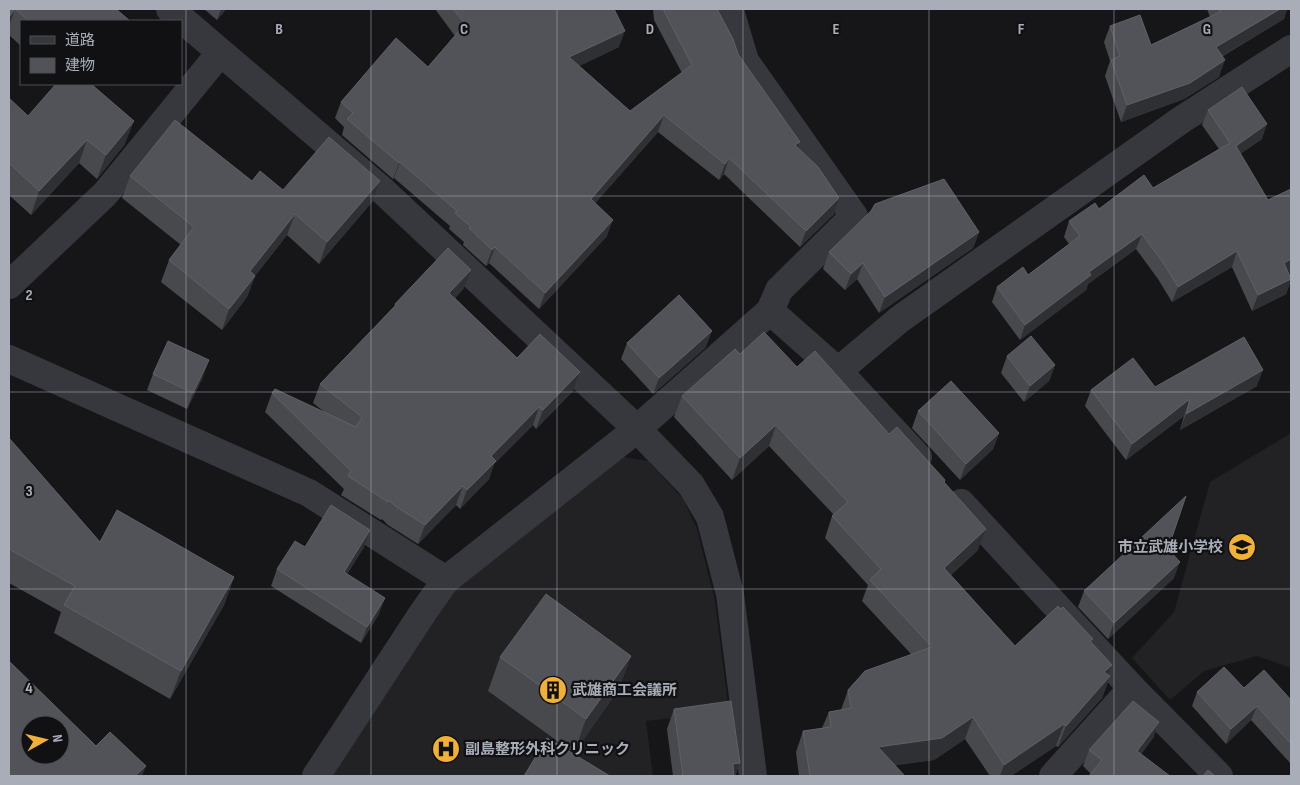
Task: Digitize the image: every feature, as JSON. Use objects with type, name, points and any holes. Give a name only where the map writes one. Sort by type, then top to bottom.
[{"type":"street","points":[[170,9],[383,191],[637,428],[691,484],[710,517],[730,594],[753,776]]},
{"type":"street","points":[[316,776],[446,580],[637,428],[770,311],[779,290],[854,216],[745,61],[730,9]]},
{"type":"street","points":[[838,371],[900,319],[1181,120],[1291,49]]},
{"type":"street","points":[[9,285],[105,194],[220,53]]},
{"type":"street","points":[[770,311],[838,371],[1132,688],[1219,776]]},
{"type":"street","points":[[9,359],[309,493],[446,580]]},
{"type":"street","points":[[1053,776],[1132,688]]},
{"type":"shaded area","name":"市立武雄小学校","points":[[1291,433],[1291,668],[1257,656],[1204,671],[1170,700],[1132,658],[1174,612],[1210,482]]},
{"type":"shaded area","points":[[624,457],[648,461],[683,499],[697,529],[715,601],[729,712],[646,721],[653,776],[327,776],[453,588]]},
{"type":"building","points":[[9,9],[15,9],[9,17]]},
{"type":"building","points":[[15,9],[116,9],[129,20],[28,20]]},
{"type":"building","points":[[453,9],[614,9],[625,31],[569,57],[630,111],[692,65],[663,9],[717,9],[733,39],[738,54],[800,142],[795,145],[818,167],[839,198],[806,231],[729,158],[725,164],[664,115],[591,199],[613,220],[545,293],[495,247],[492,250],[455,213],[457,211],[347,119],[353,113],[341,102],[396,38],[428,67],[465,24]]},
{"type":"building","points":[[1219,9],[1280,9],[1216,47],[1225,60],[1190,83],[1127,105],[1111,60],[1120,56],[1110,26],[1140,15],[1151,45],[1220,12]]},
{"type":"building","points":[[55,85],[92,85],[134,121],[106,155],[87,140],[39,191],[9,163],[9,98],[28,116]]},
{"type":"building","points":[[1242,87],[1267,124],[1236,146],[1268,200],[1291,189],[1291,259],[1284,263],[1291,279],[1258,295],[1237,251],[1178,287],[1142,234],[1089,272],[1091,275],[1025,325],[997,287],[1023,267],[1028,275],[1080,236],[1069,221],[1095,203],[1099,209],[1144,175],[1153,188],[1230,143],[1208,110]]},
{"type":"building","points":[[175,120],[252,181],[260,171],[283,190],[329,137],[380,181],[327,242],[295,214],[250,271],[255,276],[229,309],[169,260],[194,227],[130,176]]},
{"type":"building","points":[[944,179],[979,232],[885,297],[863,263],[851,274],[829,252],[871,211],[875,204]]},
{"type":"building","points":[[448,248],[471,270],[449,293],[517,358],[540,334],[580,372],[543,410],[539,407],[491,456],[496,461],[467,490],[463,486],[425,525],[395,506],[389,500],[388,502],[348,476],[351,471],[272,393],[275,389],[356,427],[362,417],[320,384]]},
{"type":"building","points":[[679,295],[712,331],[659,378],[627,343]]},
{"type":"building","points":[[764,332],[797,367],[815,351],[889,434],[897,427],[986,529],[944,568],[1015,646],[1058,606],[1061,609],[1063,607],[1093,639],[1090,641],[1112,665],[1104,672],[1110,676],[1066,726],[1064,724],[1004,765],[973,717],[942,738],[878,747],[905,776],[810,776],[803,731],[831,727],[829,712],[851,708],[848,690],[865,671],[932,647],[870,580],[881,569],[832,516],[848,502],[776,425],[740,458],[682,396],[735,349],[740,354]]},
{"type":"building","points":[[1031,336],[1055,365],[1030,386],[1007,356]]},
{"type":"building","points":[[1244,337],[1263,370],[1186,414],[1190,399],[1132,444],[1091,390],[1133,358],[1155,387]]},
{"type":"building","points":[[168,341],[209,360],[193,393],[153,374]]},
{"type":"building","points":[[951,381],[999,433],[966,464],[918,411]]},
{"type":"building","points":[[9,438],[100,542],[117,510],[234,577],[181,671],[64,605],[75,586],[9,549]]},
{"type":"building","points":[[1186,496],[1168,549],[1180,562],[1114,623],[1084,591]]},
{"type":"building","points":[[331,505],[370,530],[344,572],[385,598],[367,627],[277,569],[295,541],[305,547]]},
{"type":"building","points":[[546,594],[631,656],[586,719],[500,657]]},
{"type":"building","points":[[9,661],[64,715],[20,715],[20,765],[70,765],[70,721],[96,746],[110,732],[146,766],[135,776],[9,776]]},
{"type":"building","points":[[1224,667],[1244,688],[1264,670],[1291,700],[1291,744],[1257,706],[1231,729],[1197,692]]},
{"type":"building","points":[[731,701],[740,763],[733,764],[734,776],[683,776],[674,709]]},
{"type":"building","points":[[1133,701],[1159,722],[1137,751],[1170,776],[1089,776],[1102,760],[1089,750]]},
{"type":"building","points":[[547,738],[610,776],[524,776]]},
{"type":"building","points":[[1208,770],[1215,776],[1203,776]]},
{"type":"place","name":"市立武雄小学校","points":[[1242,547]]},
{"type":"place","name":"武雄商工会議所","points":[[553,690]]},
{"type":"place","name":"副島整形外科クリニック","points":[[446,749]]}]
